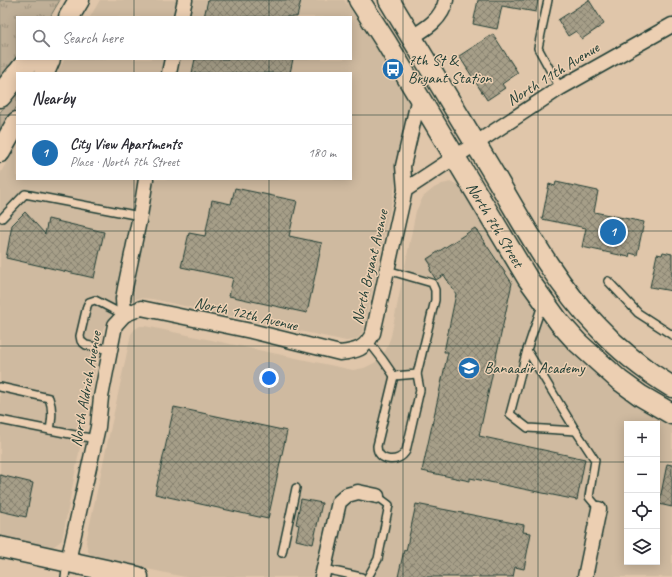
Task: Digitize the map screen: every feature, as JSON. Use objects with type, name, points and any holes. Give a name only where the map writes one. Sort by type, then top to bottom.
[{"type":"highway","points":[[20,72],[29,60]]},
{"type":"highway","points":[[0,96],[16,76]]},
{"type":"main road","points":[[70,16],[79,0]]},
{"type":"main road","name":"North 7th Street","points":[[359,0],[528,279],[559,322],[577,342],[620,380],[641,396],[672,414]]},
{"type":"main road","name":"North 7th Street","points":[[389,0],[535,243],[564,287],[579,306],[615,344],[640,365],[672,387]]},
{"type":"main road","points":[[44,72],[50,60]]},
{"type":"main road","points":[[0,152],[16,124]]},
{"type":"main road","points":[[0,547],[66,569],[138,577]]},
{"type":"street","points":[[181,16],[185,0]]},
{"type":"street","points":[[412,37],[428,27],[437,19],[445,5],[446,0]]},
{"type":"street","name":"North 11th Avenue","points":[[454,156],[560,88],[672,25]]},
{"type":"street","points":[[169,72],[172,60]]},
{"type":"street","name":"North Bryant Avenue","points":[[365,345],[373,333],[405,190],[403,166],[419,97]]},
{"type":"street","points":[[405,190],[454,156]]},
{"type":"street","points":[[124,315],[123,299],[146,180]]},
{"type":"street","name":"North 12th Avenue","points":[[124,315],[141,308],[251,331],[340,353],[351,352],[365,345]]},
{"type":"street","name":"North Aldrich Avenue","points":[[66,569],[95,439],[115,325],[124,315]]},
{"type":"street","points":[[323,573],[339,502],[347,495],[358,492],[377,496]]},
{"type":"street","points":[[585,577],[599,509]]},
{"type":"lane","points":[[548,0],[538,48],[560,88]]},
{"type":"lane","points":[[2,218],[25,194],[140,216]]},
{"type":"lane","points":[[365,345],[384,360],[394,376],[377,446],[378,453],[382,457],[390,460],[397,460],[401,458],[406,451],[420,390],[416,374],[436,300],[435,290],[432,283],[387,270]]},
{"type":"lane","points":[[608,281],[638,313],[672,335]]},
{"type":"lane","points":[[111,350],[86,345],[82,341],[80,336],[87,306],[89,302],[95,300],[124,315]]},
{"type":"lane","points":[[544,301],[528,350],[510,414],[528,428],[576,431]]},
{"type":"lane","points":[[528,350],[595,460],[589,497],[599,509]]},
{"type":"lane","points":[[394,376],[416,374]]},
{"type":"lane","points":[[0,387],[48,398],[52,406],[53,414],[50,430]]},
{"type":"lane","points":[[0,420],[95,439]]},
{"type":"lane","points":[[282,553],[296,488]]},
{"type":"lane","points":[[368,577],[378,559],[388,505],[377,496]]},
{"type":"lane","points":[[323,573],[361,577]]},
{"type":"shaded area","points":[[100,0],[344,0],[406,91],[412,109],[363,331],[359,337],[355,340],[346,341],[152,299],[140,298],[132,300],[116,310],[103,329],[62,540],[52,548],[49,548],[0,537],[0,174],[16,145],[16,180],[352,180],[352,72],[58,72],[64,60],[352,60],[352,16],[91,16]]},
{"type":"shaded area","points":[[451,182],[464,187],[630,399],[654,416],[672,426],[672,577],[185,577],[95,558],[91,555],[88,551],[86,542],[131,334],[135,329],[140,326],[145,326],[353,370],[364,368],[376,362],[386,350],[391,336],[416,211],[423,197],[434,188]]},
{"type":"green space","points":[[0,0],[60,0],[51,16],[16,16],[16,60],[0,84]]},
{"type":"green space","points":[[16,94],[16,108],[0,137],[0,112]]},
{"type":"building","points":[[208,0],[301,0],[297,16],[204,16]]},
{"type":"building","points":[[478,0],[538,0],[536,12],[502,6],[497,29],[473,24]]},
{"type":"building","points":[[589,0],[604,24],[582,39],[576,31],[568,36],[558,20]]},
{"type":"building","points":[[493,34],[518,73],[502,84],[505,88],[487,100],[459,56]]},
{"type":"building","points":[[195,60],[293,60],[290,72],[192,72]]},
{"type":"building","points":[[556,182],[598,191],[594,212],[644,222],[637,255],[630,253],[629,257],[582,247],[586,228],[542,219],[549,184],[555,186]]},
{"type":"building","points":[[235,188],[297,201],[289,236],[322,243],[307,313],[229,296],[233,278],[181,267],[189,233],[205,236],[212,200],[231,204]]},
{"type":"building","points":[[25,212],[45,234],[48,219],[104,232],[94,278],[6,258],[12,225]]},
{"type":"building","points":[[475,228],[512,283],[479,436],[585,459],[577,500],[470,478],[470,481],[422,471],[448,352],[444,352],[456,294],[444,275],[436,280],[430,270],[431,265],[427,259]]},
{"type":"building","points":[[663,252],[672,254],[672,291],[650,287],[657,254],[662,255]]},
{"type":"building","points":[[174,407],[287,431],[268,519],[155,494]]},
{"type":"building","points":[[667,464],[672,465],[672,507],[660,504]]},
{"type":"building","points":[[0,475],[33,483],[26,517],[0,511]]},
{"type":"building","points":[[301,499],[322,503],[313,544],[296,540],[299,525],[296,524]]},
{"type":"building","points":[[416,504],[524,525],[523,532],[531,533],[524,569],[515,567],[513,577],[398,577],[404,550],[406,551]]},
{"type":"place","name":"7th St & Bryant Station","points":[[393,69]]},
{"type":"place","name":"City View Apartments","points":[[613,232]]},
{"type":"place","name":"Banaadir Academy","points":[[469,368]]}]
